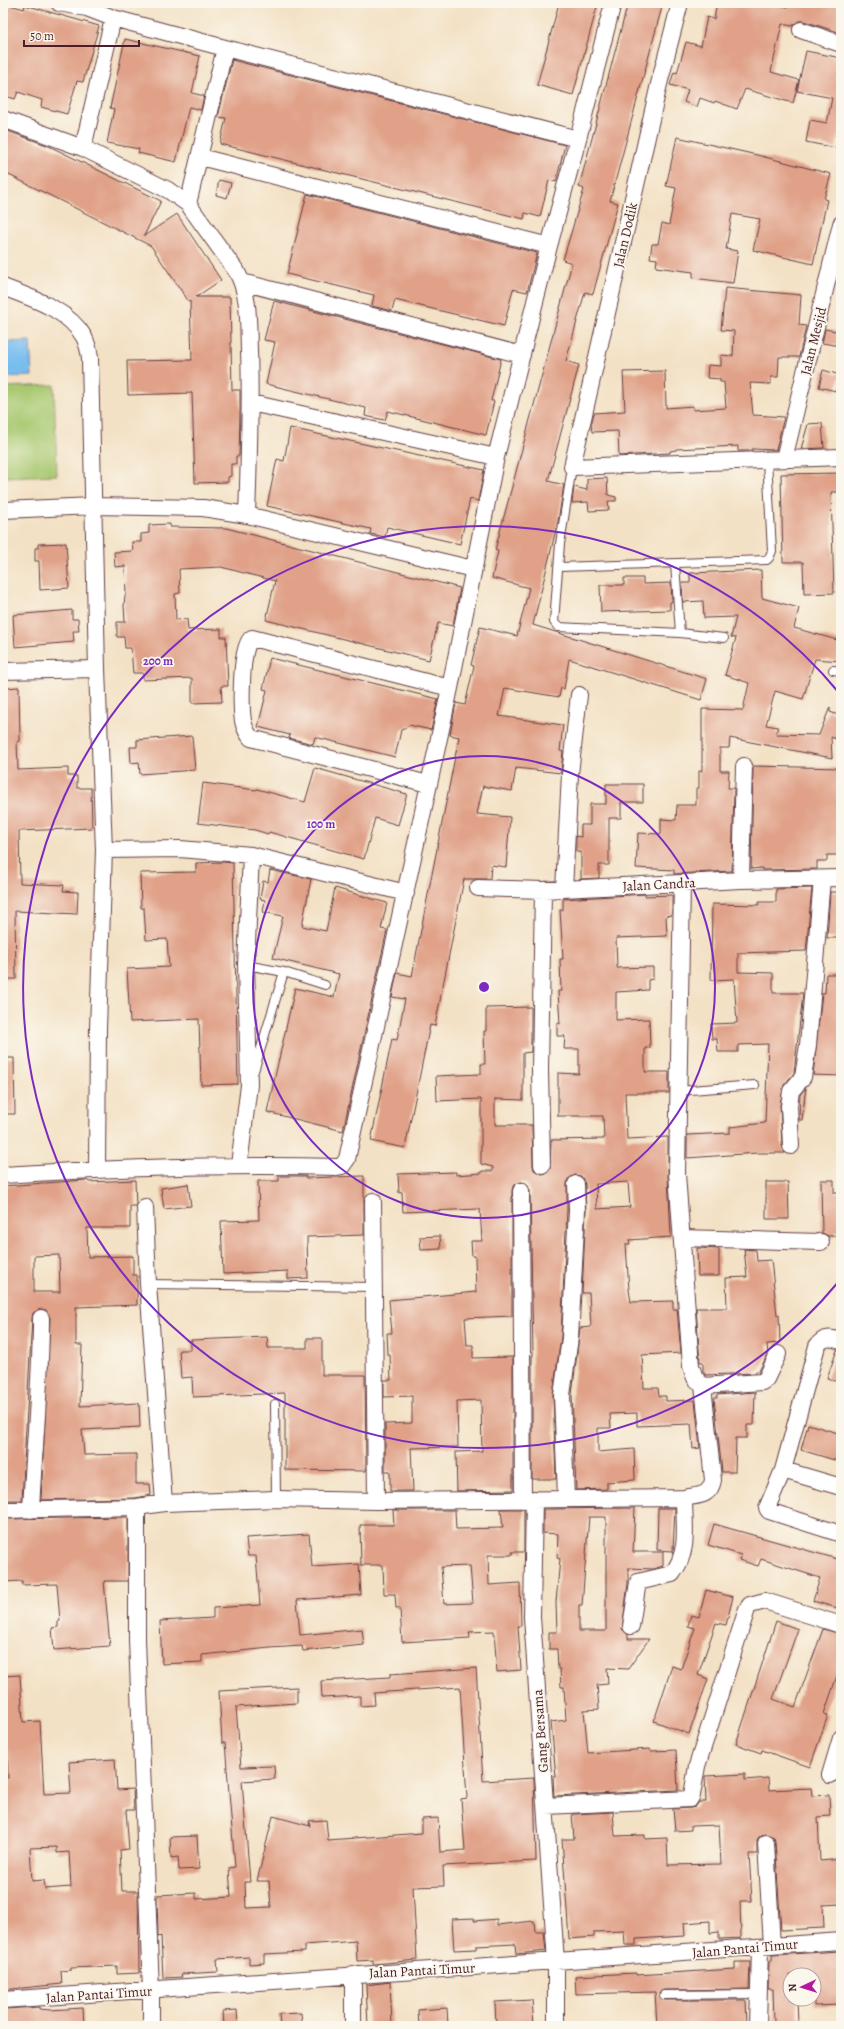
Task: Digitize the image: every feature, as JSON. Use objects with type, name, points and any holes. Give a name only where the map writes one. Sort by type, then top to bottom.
[{"type":"street","points":[[59,3],[87,6],[113,18],[578,139]]},
{"type":"street","points":[[3,1175],[97,1169],[239,1165],[337,1167],[342,1166],[347,1159],[450,688],[496,457],[549,246],[613,3]]},
{"type":"street","name":"Jalan Dodik","points":[[572,467],[657,92],[680,3]]},
{"type":"street","points":[[83,148],[113,18]]},
{"type":"street","points":[[802,30],[841,44]]},
{"type":"street","points":[[188,204],[225,48]]},
{"type":"street","points":[[3,119],[83,148],[168,190],[188,204],[242,282],[247,308],[250,403],[247,516]]},
{"type":"street","points":[[200,156],[549,246]]},
{"type":"street","name":"Jalan Mesjid","points":[[784,459],[841,224]]},
{"type":"street","points":[[242,282],[522,355]]},
{"type":"street","points":[[3,287],[41,301],[67,317],[84,337],[90,358],[96,669],[104,850],[98,1029],[97,1169]]},
{"type":"street","points":[[250,403],[496,457]]},
{"type":"street","points":[[572,467],[841,457]]},
{"type":"street","points":[[3,510],[94,506],[203,508],[247,516],[473,569]]},
{"type":"street","points":[[428,784],[251,738],[243,721],[243,664],[246,643],[252,638],[450,688]]},
{"type":"street","points":[[3,671],[96,669]]},
{"type":"street","points":[[564,889],[570,774],[579,696]]},
{"type":"street","points":[[741,880],[744,766]]},
{"type":"street","points":[[104,850],[180,849],[251,855],[406,893]]},
{"type":"street","points":[[239,1165],[249,1085],[246,965],[251,855]]},
{"type":"street","name":"Jalan Candra","points":[[478,888],[543,890],[741,880],[841,878]]},
{"type":"street","points":[[791,1146],[789,1106],[791,1091],[803,1077],[808,1046],[822,879]]},
{"type":"street","points":[[3,1510],[138,1507],[164,1503],[276,1499],[376,1501],[684,1498],[707,1493],[712,1490],[714,1480],[703,1386],[694,1378],[691,1366],[677,1174],[682,883]]},
{"type":"street","points":[[542,1165],[540,1070],[543,890]]},
{"type":"street","points":[[566,1498],[562,1395],[570,1331],[577,1210],[576,1184]]},
{"type":"street","name":"Gang Bersama","points":[[521,1191],[532,1617],[556,1962],[556,2026]]},
{"type":"street","points":[[373,1201],[376,1501]]},
{"type":"street","points":[[145,1207],[148,1284],[164,1503]]},
{"type":"street","points":[[682,1238],[821,1242]]},
{"type":"street","points":[[31,1510],[34,1442],[41,1364],[41,1318]]},
{"type":"street","points":[[841,1341],[829,1338],[824,1339],[817,1346],[783,1470],[768,1510],[841,1534]]},
{"type":"street","points":[[703,1386],[762,1382],[766,1379],[778,1354]]},
{"type":"street","points":[[783,1470],[841,1487]]},
{"type":"street","points":[[631,1626],[638,1582],[672,1574],[682,1558],[685,1547],[684,1498]]},
{"type":"street","points":[[138,1507],[137,1640],[151,1990],[151,2026]]},
{"type":"street","points":[[546,1806],[690,1799],[697,1766],[746,1609],[750,1605],[765,1601],[841,1625]]},
{"type":"street","points":[[830,1775],[841,1738]]},
{"type":"street","points":[[758,2026],[758,1994],[766,1947],[766,1843]]},
{"type":"street","name":"Jalan Pantai Timur","points":[[3,2000],[353,1974],[556,1962],[841,1941]]},
{"type":"street","points":[[353,1974],[353,2026]]},
{"type":"lane","points":[[559,567],[676,564],[764,560],[769,558],[772,551],[767,460]]},
{"type":"lane","points":[[572,467],[560,544],[554,622],[558,626],[680,633],[724,638]]},
{"type":"lane","points":[[676,564],[680,633]]},
{"type":"lane","points":[[246,965],[284,972],[325,984]]},
{"type":"lane","points":[[249,1085],[284,972]]},
{"type":"lane","points":[[678,1091],[755,1085]]},
{"type":"lane","points":[[148,1284],[374,1287]]},
{"type":"lane","points":[[275,1404],[276,1499]]},
{"type":"lane","points":[[664,1995],[758,1994]]},
{"type":"green space","points":[[54,385],[57,475],[3,477],[3,387]]},
{"type":"water","points":[[30,341],[32,376],[3,377],[3,342]]},
{"type":"building","points":[[3,3],[24,9],[25,5],[99,26],[83,82],[77,81],[67,114],[41,107],[42,100],[18,92],[15,99],[3,95]]},
{"type":"building","points":[[559,3],[598,3],[573,95],[537,85]]},
{"type":"building","points":[[628,3],[663,3],[610,201],[618,203],[593,294],[585,292],[566,361],[579,365],[548,481],[564,485],[558,521],[533,625],[707,679],[701,700],[569,659],[564,689],[561,688],[559,697],[505,688],[499,716],[563,725],[560,751],[563,752],[561,773],[516,768],[512,791],[483,786],[477,814],[510,817],[506,867],[491,865],[490,879],[464,879],[435,1026],[430,1025],[405,1148],[371,1141],[392,1039],[397,1040],[405,999],[392,997],[397,973],[412,976],[459,737],[450,735],[456,703],[465,705],[474,666],[471,665],[480,627],[517,636],[529,588],[492,578],[498,551],[495,550],[572,263],[563,260],[584,189],[579,187]]},
{"type":"building","points":[[717,3],[770,3],[788,7],[789,3],[841,3],[841,33],[804,21],[799,21],[792,26],[782,24],[771,72],[799,80],[793,103],[745,89],[737,109],[715,101],[714,103],[700,98],[697,107],[684,102],[688,90],[670,85],[674,72],[677,73],[686,42],[701,46],[707,17],[714,19]]},
{"type":"building","points":[[125,39],[200,56],[192,93],[204,96],[201,110],[189,107],[176,162],[138,153],[139,149],[107,143],[114,109],[110,108]]},
{"type":"building","points":[[806,51],[841,58],[838,74],[841,75],[841,125],[836,148],[806,142],[810,120],[827,123],[832,98],[797,91]]},
{"type":"building","points":[[232,60],[565,145],[556,182],[549,180],[540,217],[525,213],[524,219],[220,144],[226,118],[218,117]]},
{"type":"building","points":[[5,130],[49,146],[161,201],[144,236],[177,214],[221,280],[196,297],[230,297],[232,390],[240,390],[240,412],[239,456],[236,456],[236,464],[231,464],[231,476],[228,477],[228,482],[195,483],[192,393],[128,395],[127,361],[192,360],[190,301],[189,302],[151,246],[3,172],[3,133]]},
{"type":"building","points":[[677,137],[831,174],[824,199],[827,200],[813,264],[753,250],[760,219],[732,214],[726,249],[738,251],[733,283],[693,278],[693,272],[656,267],[657,259],[650,258],[652,244],[658,244],[662,223],[669,225],[676,188],[666,186]]},
{"type":"building","points":[[219,180],[231,183],[227,198],[216,195]]},
{"type":"building","points":[[307,194],[537,253],[527,292],[513,289],[504,326],[395,300],[392,311],[372,306],[374,295],[287,274]]},
{"type":"building","points":[[725,288],[801,295],[799,325],[806,326],[799,357],[779,357],[778,377],[771,377],[771,384],[750,383],[753,415],[784,417],[776,450],[752,449],[752,451],[738,451],[738,446],[676,449],[670,451],[670,453],[619,456],[618,431],[592,432],[591,425],[594,413],[625,411],[623,372],[665,371],[666,408],[693,406],[693,410],[726,408],[724,382],[720,382],[720,379],[707,378],[708,365],[721,366],[721,355],[733,356],[734,331],[721,330]]},
{"type":"building","points":[[274,301],[501,359],[491,401],[494,401],[486,435],[388,411],[385,420],[365,416],[366,408],[266,384],[275,342],[264,340]]},
{"type":"building","points":[[825,329],[841,332],[841,346],[822,343]]},
{"type":"building","points":[[823,370],[840,375],[836,391],[819,387]]},
{"type":"building","points":[[822,423],[824,448],[801,449],[808,424]]},
{"type":"building","points":[[290,428],[484,470],[478,501],[470,499],[460,544],[387,527],[385,537],[370,534],[371,529],[267,506],[277,459],[284,461]]},
{"type":"building","points":[[841,473],[841,492],[831,492],[834,593],[804,594],[803,562],[783,562],[781,474]]},
{"type":"building","points":[[607,478],[608,495],[616,497],[616,501],[608,501],[609,510],[589,511],[588,502],[572,503],[574,487],[587,490],[587,479]]},
{"type":"building","points":[[170,524],[170,527],[226,528],[460,588],[453,626],[438,623],[429,660],[266,620],[275,581],[221,567],[179,569],[180,593],[175,594],[176,620],[187,619],[188,630],[221,629],[221,637],[226,637],[228,686],[221,686],[222,702],[192,703],[192,678],[143,680],[143,673],[133,673],[131,648],[125,648],[124,637],[117,637],[117,622],[125,622],[125,566],[115,567],[114,552],[133,551],[132,542],[141,542],[141,534],[149,533],[149,525]]},
{"type":"building","points":[[66,543],[69,588],[40,590],[39,561],[35,561],[35,548],[38,548],[38,544]]},
{"type":"building","points":[[761,570],[762,598],[799,608],[794,628],[841,641],[841,661],[815,659],[803,699],[775,691],[766,725],[778,727],[776,734],[819,735],[830,707],[830,712],[841,716],[841,741],[831,737],[832,758],[730,738],[729,748],[720,748],[720,771],[729,771],[728,788],[734,788],[732,871],[674,874],[674,870],[636,868],[638,833],[661,834],[661,819],[676,820],[677,805],[696,805],[696,788],[699,788],[699,771],[702,771],[702,709],[743,710],[749,683],[725,675],[736,638],[731,637],[736,617],[704,618],[703,601],[683,602],[682,583],[690,583],[690,573]]},
{"type":"building","points":[[624,578],[643,578],[643,584],[671,583],[672,602],[670,602],[670,610],[601,612],[600,585],[624,585]]},
{"type":"building","points":[[72,610],[72,619],[78,619],[79,631],[73,631],[74,642],[15,647],[13,615]]},
{"type":"building","points":[[270,658],[438,699],[431,730],[409,725],[401,730],[395,757],[315,737],[313,744],[289,738],[290,735],[258,727],[267,690],[263,689]]},
{"type":"building","points":[[19,687],[20,741],[17,742],[18,770],[68,768],[68,776],[77,776],[77,788],[91,788],[92,828],[19,831],[20,883],[64,885],[63,891],[78,892],[77,914],[15,911],[16,979],[3,979],[3,688]]},
{"type":"building","points":[[192,736],[195,770],[140,774],[139,762],[131,763],[130,747],[137,747],[137,740]]},
{"type":"building","points":[[753,766],[841,768],[841,801],[839,801],[841,855],[827,855],[827,861],[817,861],[817,869],[751,869]]},
{"type":"building","points":[[315,768],[407,794],[398,825],[375,818],[364,859],[269,832],[268,834],[255,830],[198,823],[203,783],[257,789],[305,802]]},
{"type":"building","points":[[606,784],[643,784],[643,802],[621,802],[621,818],[609,818],[609,865],[599,865],[599,878],[581,879],[581,852],[576,852],[576,836],[581,837],[581,825],[590,825],[590,804],[606,804]]},
{"type":"building","points":[[196,863],[233,863],[238,1084],[201,1085],[199,1019],[130,1022],[127,969],[169,967],[167,939],[146,940],[144,908],[141,908],[140,873],[196,872]]},
{"type":"building","points":[[270,870],[311,879],[302,926],[326,931],[335,888],[387,903],[381,929],[387,930],[343,1131],[267,1112],[295,988],[334,997],[339,974],[273,958],[283,916],[263,912],[265,900],[260,899],[263,881],[268,882]]},
{"type":"building","points":[[812,888],[806,951],[738,953],[738,972],[773,973],[773,993],[803,993],[794,1073],[784,1085],[780,1105],[782,1146],[785,1153],[757,1153],[687,1158],[687,1135],[730,1133],[730,1127],[765,1123],[768,1044],[738,1045],[738,1052],[718,1052],[717,1039],[712,1039],[711,1024],[737,1023],[734,979],[711,980],[712,904],[759,905],[759,902],[776,902],[776,889]]},
{"type":"building","points":[[830,892],[841,892],[841,938],[827,938]]},
{"type":"building","points":[[645,894],[645,896],[672,895],[672,915],[666,916],[667,936],[616,938],[617,968],[653,967],[653,979],[648,980],[648,990],[616,992],[616,1020],[649,1019],[650,1048],[645,1048],[645,1072],[669,1072],[669,1093],[625,1093],[627,1139],[668,1137],[671,1237],[629,1240],[630,1244],[626,1244],[631,1302],[673,1301],[673,1309],[677,1309],[681,1353],[642,1355],[644,1388],[658,1388],[659,1396],[666,1396],[666,1401],[695,1400],[700,1448],[693,1449],[691,1424],[637,1426],[637,1413],[610,1414],[611,1428],[598,1428],[598,1452],[634,1449],[635,1480],[607,1482],[607,1489],[576,1490],[572,1395],[580,1328],[591,1327],[589,1293],[582,1293],[586,1211],[585,1184],[581,1176],[575,1175],[568,1179],[567,1184],[561,1337],[553,1394],[556,1479],[532,1479],[533,1356],[530,1191],[526,1183],[521,1182],[513,1186],[512,1191],[512,1316],[465,1318],[467,1345],[473,1345],[473,1358],[513,1357],[513,1490],[457,1491],[456,1452],[482,1451],[481,1400],[457,1401],[458,1447],[411,1448],[413,1491],[390,1491],[390,1471],[385,1471],[385,1424],[412,1423],[412,1396],[384,1397],[384,1380],[391,1380],[387,1333],[392,1333],[389,1300],[476,1292],[475,1256],[472,1256],[471,1241],[482,1241],[480,1209],[403,1212],[402,1192],[399,1193],[398,1174],[456,1172],[456,1175],[493,1171],[493,1167],[481,1164],[481,1099],[437,1101],[436,1076],[481,1074],[481,1064],[485,1064],[484,1031],[486,1031],[486,1008],[531,1007],[531,1052],[523,1053],[523,1100],[495,1099],[495,1125],[532,1125],[534,1170],[542,1174],[547,1173],[550,1169],[551,1140],[604,1139],[603,1116],[558,1116],[558,1073],[579,1074],[579,1049],[564,1049],[565,1036],[557,1036],[557,1023],[560,1024],[558,991],[561,991],[560,959],[563,959],[560,910],[563,910],[563,899]],"holes":[[[628,1182],[630,1207],[597,1209],[596,1184]]]},
{"type":"building","points":[[826,974],[841,974],[841,1076],[813,1075],[822,993],[825,993]]},
{"type":"building","points":[[3,1058],[14,1058],[15,1114],[3,1114]]},
{"type":"building","points":[[806,1088],[802,1120],[799,1120],[800,1095]]},
{"type":"building","points":[[279,1176],[306,1176],[306,1178],[364,1176],[364,1235],[307,1237],[308,1278],[288,1279],[288,1271],[223,1274],[221,1221],[259,1220],[258,1181],[279,1181]]},
{"type":"building","points":[[87,1180],[89,1182],[135,1180],[136,1206],[130,1206],[130,1228],[87,1228],[88,1257],[133,1256],[133,1275],[137,1275],[137,1305],[76,1307],[76,1345],[82,1345],[80,1406],[139,1403],[140,1427],[82,1430],[84,1455],[136,1454],[136,1484],[150,1484],[151,1495],[135,1498],[41,1500],[50,1318],[46,1310],[41,1309],[33,1313],[32,1318],[22,1500],[3,1500],[3,1186]],"holes":[[[59,1255],[60,1292],[34,1292],[34,1256]]]},
{"type":"building","points":[[821,1180],[834,1180],[834,1193],[841,1193],[841,1231],[836,1231],[836,1236],[828,1236],[822,1233]]},
{"type":"building","points":[[766,1182],[788,1182],[789,1219],[766,1219]]},
{"type":"building","points":[[188,1184],[191,1206],[164,1209],[161,1188]]},
{"type":"building","points":[[440,1236],[441,1249],[421,1250],[420,1237]]},
{"type":"building","points":[[697,1248],[719,1249],[719,1276],[698,1276]]},
{"type":"building","points":[[744,1249],[756,1250],[757,1261],[771,1260],[777,1315],[779,1315],[780,1343],[767,1344],[768,1354],[759,1371],[756,1371],[756,1373],[705,1375],[703,1371],[703,1362],[700,1362],[696,1308],[727,1308],[726,1278],[747,1277]]},
{"type":"building","points":[[267,1337],[268,1348],[307,1348],[307,1338],[322,1338],[322,1375],[365,1375],[366,1471],[285,1470],[285,1393],[193,1397],[192,1377],[181,1378],[179,1350],[191,1350],[191,1340]]},
{"type":"building","points":[[837,1350],[841,1350],[841,1383],[827,1378]]},
{"type":"building","points":[[755,1392],[754,1425],[747,1425],[747,1438],[736,1438],[735,1472],[722,1472],[714,1398],[717,1398],[717,1395]]},
{"type":"building","points":[[808,1424],[841,1434],[841,1462],[801,1450]]},
{"type":"building","points":[[635,1508],[633,1552],[663,1552],[663,1566],[653,1569],[628,1568],[628,1584],[622,1629],[628,1635],[628,1639],[649,1639],[628,1669],[607,1668],[608,1684],[597,1685],[599,1709],[584,1710],[588,1753],[650,1749],[651,1751],[676,1750],[678,1790],[554,1796],[553,1777],[556,1777],[551,1722],[566,1720],[564,1687],[561,1687],[557,1649],[549,1649],[549,1632],[557,1632],[556,1602],[560,1559],[557,1558],[558,1534],[543,1533],[543,1509]],"holes":[[[589,1517],[606,1517],[606,1631],[579,1631],[579,1605],[582,1605]]]},
{"type":"building","points":[[658,1508],[675,1508],[673,1551],[657,1550]]},
{"type":"building","points":[[501,1509],[524,1509],[524,1552],[512,1552],[512,1555],[488,1555],[489,1585],[520,1583],[521,1626],[518,1626],[521,1670],[497,1672],[494,1631],[469,1632],[470,1638],[402,1642],[400,1608],[396,1608],[395,1594],[384,1594],[383,1565],[361,1565],[360,1525],[394,1525],[393,1510],[455,1510],[456,1529],[503,1528]],"holes":[[[470,1566],[473,1603],[444,1604],[441,1567]]]},
{"type":"building","points":[[128,1517],[128,1581],[104,1581],[110,1646],[54,1650],[52,1628],[58,1627],[58,1621],[60,1621],[57,1584],[22,1585],[22,1581],[3,1582],[3,1519]]},
{"type":"building","points":[[714,1524],[841,1560],[841,1609],[813,1601],[820,1578],[761,1559],[758,1566],[739,1560],[741,1555],[708,1545]]},
{"type":"building","points":[[309,1534],[312,1567],[359,1564],[361,1595],[297,1600],[300,1635],[362,1629],[364,1645],[303,1651],[302,1646],[270,1648],[202,1655],[202,1662],[162,1664],[160,1621],[213,1618],[213,1608],[260,1605],[256,1556],[248,1556],[246,1538]]},
{"type":"building","points":[[706,1590],[733,1597],[726,1625],[716,1623],[698,1675],[708,1679],[689,1734],[654,1721],[672,1666],[681,1669],[695,1628],[688,1626],[691,1615],[699,1617]]},
{"type":"building","points":[[776,1621],[798,1629],[773,1699],[795,1707],[823,1629],[841,1634],[841,1664],[824,1714],[828,1715],[810,1767],[762,1750],[761,1753],[736,1744]]},
{"type":"building","points":[[476,1668],[483,1781],[534,1778],[536,1861],[443,1866],[444,1886],[413,1887],[417,1960],[373,1964],[373,1960],[357,1961],[356,1941],[305,1945],[305,1952],[264,1954],[264,1963],[249,1964],[249,1957],[217,1959],[218,1972],[181,1974],[182,1977],[163,1978],[161,1936],[158,1937],[157,1895],[196,1893],[196,1899],[231,1897],[229,1868],[235,1867],[225,1743],[222,1743],[219,1691],[297,1687],[297,1703],[236,1707],[241,1767],[274,1766],[275,1779],[242,1781],[250,1882],[245,1882],[246,1908],[271,1907],[269,1881],[257,1881],[273,1816],[310,1826],[309,1821],[326,1820],[328,1840],[422,1833],[422,1819],[438,1818],[440,1852],[465,1850],[461,1799],[467,1798],[460,1687],[374,1693],[375,1705],[360,1706],[360,1696],[322,1698],[321,1681],[390,1677],[390,1674]]},
{"type":"building","points":[[20,1675],[23,1722],[40,1721],[44,1794],[71,1793],[69,1762],[115,1759],[117,1790],[133,1789],[134,1810],[126,1810],[129,1849],[120,1850],[122,1891],[138,1891],[139,1973],[117,1974],[117,1966],[71,1968],[71,1970],[61,1971],[62,1984],[3,1990],[3,1778],[8,1778],[7,1755],[3,1755],[3,1676]],"holes":[[[57,1847],[57,1853],[69,1852],[71,1887],[45,1889],[44,1880],[32,1881],[30,1848]]]},
{"type":"building","points":[[745,1774],[745,1780],[768,1778],[769,1790],[811,1788],[812,1796],[829,1795],[830,1816],[818,1817],[820,1861],[841,1859],[841,1904],[823,1905],[824,1928],[781,1930],[775,1842],[774,1837],[766,1834],[761,1835],[757,1839],[757,1854],[749,1854],[752,1901],[740,1901],[741,1938],[719,1939],[719,1932],[710,1933],[710,1921],[684,1923],[685,1936],[636,1939],[636,1945],[625,1945],[624,1931],[594,1932],[594,1937],[569,1939],[562,1839],[574,1839],[572,1814],[613,1812],[615,1836],[645,1835],[645,1839],[667,1838],[668,1865],[721,1864],[719,1825],[691,1826],[691,1830],[675,1831],[673,1809],[691,1808],[695,1807],[699,1802],[706,1802],[705,1776]]},
{"type":"building","points":[[197,1836],[199,1869],[179,1870],[178,1857],[171,1858],[170,1837]]},
{"type":"building","points":[[474,1918],[474,1921],[497,1919],[497,1925],[534,1921],[535,1932],[544,1932],[546,1951],[516,1954],[515,1944],[476,1946],[476,1949],[454,1950],[452,1919]]},
{"type":"building","points":[[841,1951],[841,2005],[822,2006],[822,1967],[782,1967],[782,2007],[797,2007],[798,2022],[774,2023],[773,1989],[768,1989],[769,1961],[772,1961],[772,1955]]},
{"type":"building","points":[[735,1962],[750,1962],[749,1989],[664,1990],[659,1992],[659,1995],[664,2000],[746,2000],[747,2025],[657,2026],[655,1992],[576,1994],[575,1976],[636,1973],[636,1975],[735,1969]]},
{"type":"building","points":[[390,1982],[392,2026],[368,2026],[366,1985]]},
{"type":"building","points":[[532,2000],[534,2026],[496,2026],[495,2002]]},
{"type":"building","points":[[39,2007],[39,2009],[50,2010],[83,2008],[84,2026],[3,2026],[3,2009]]},
{"type":"building","points":[[447,2008],[448,2026],[419,2026],[418,2010]]},
{"type":"building","points":[[237,2010],[238,2026],[224,2026],[223,2011]]},
{"type":"building","points":[[301,2013],[302,2026],[280,2026],[279,2014]]}]
